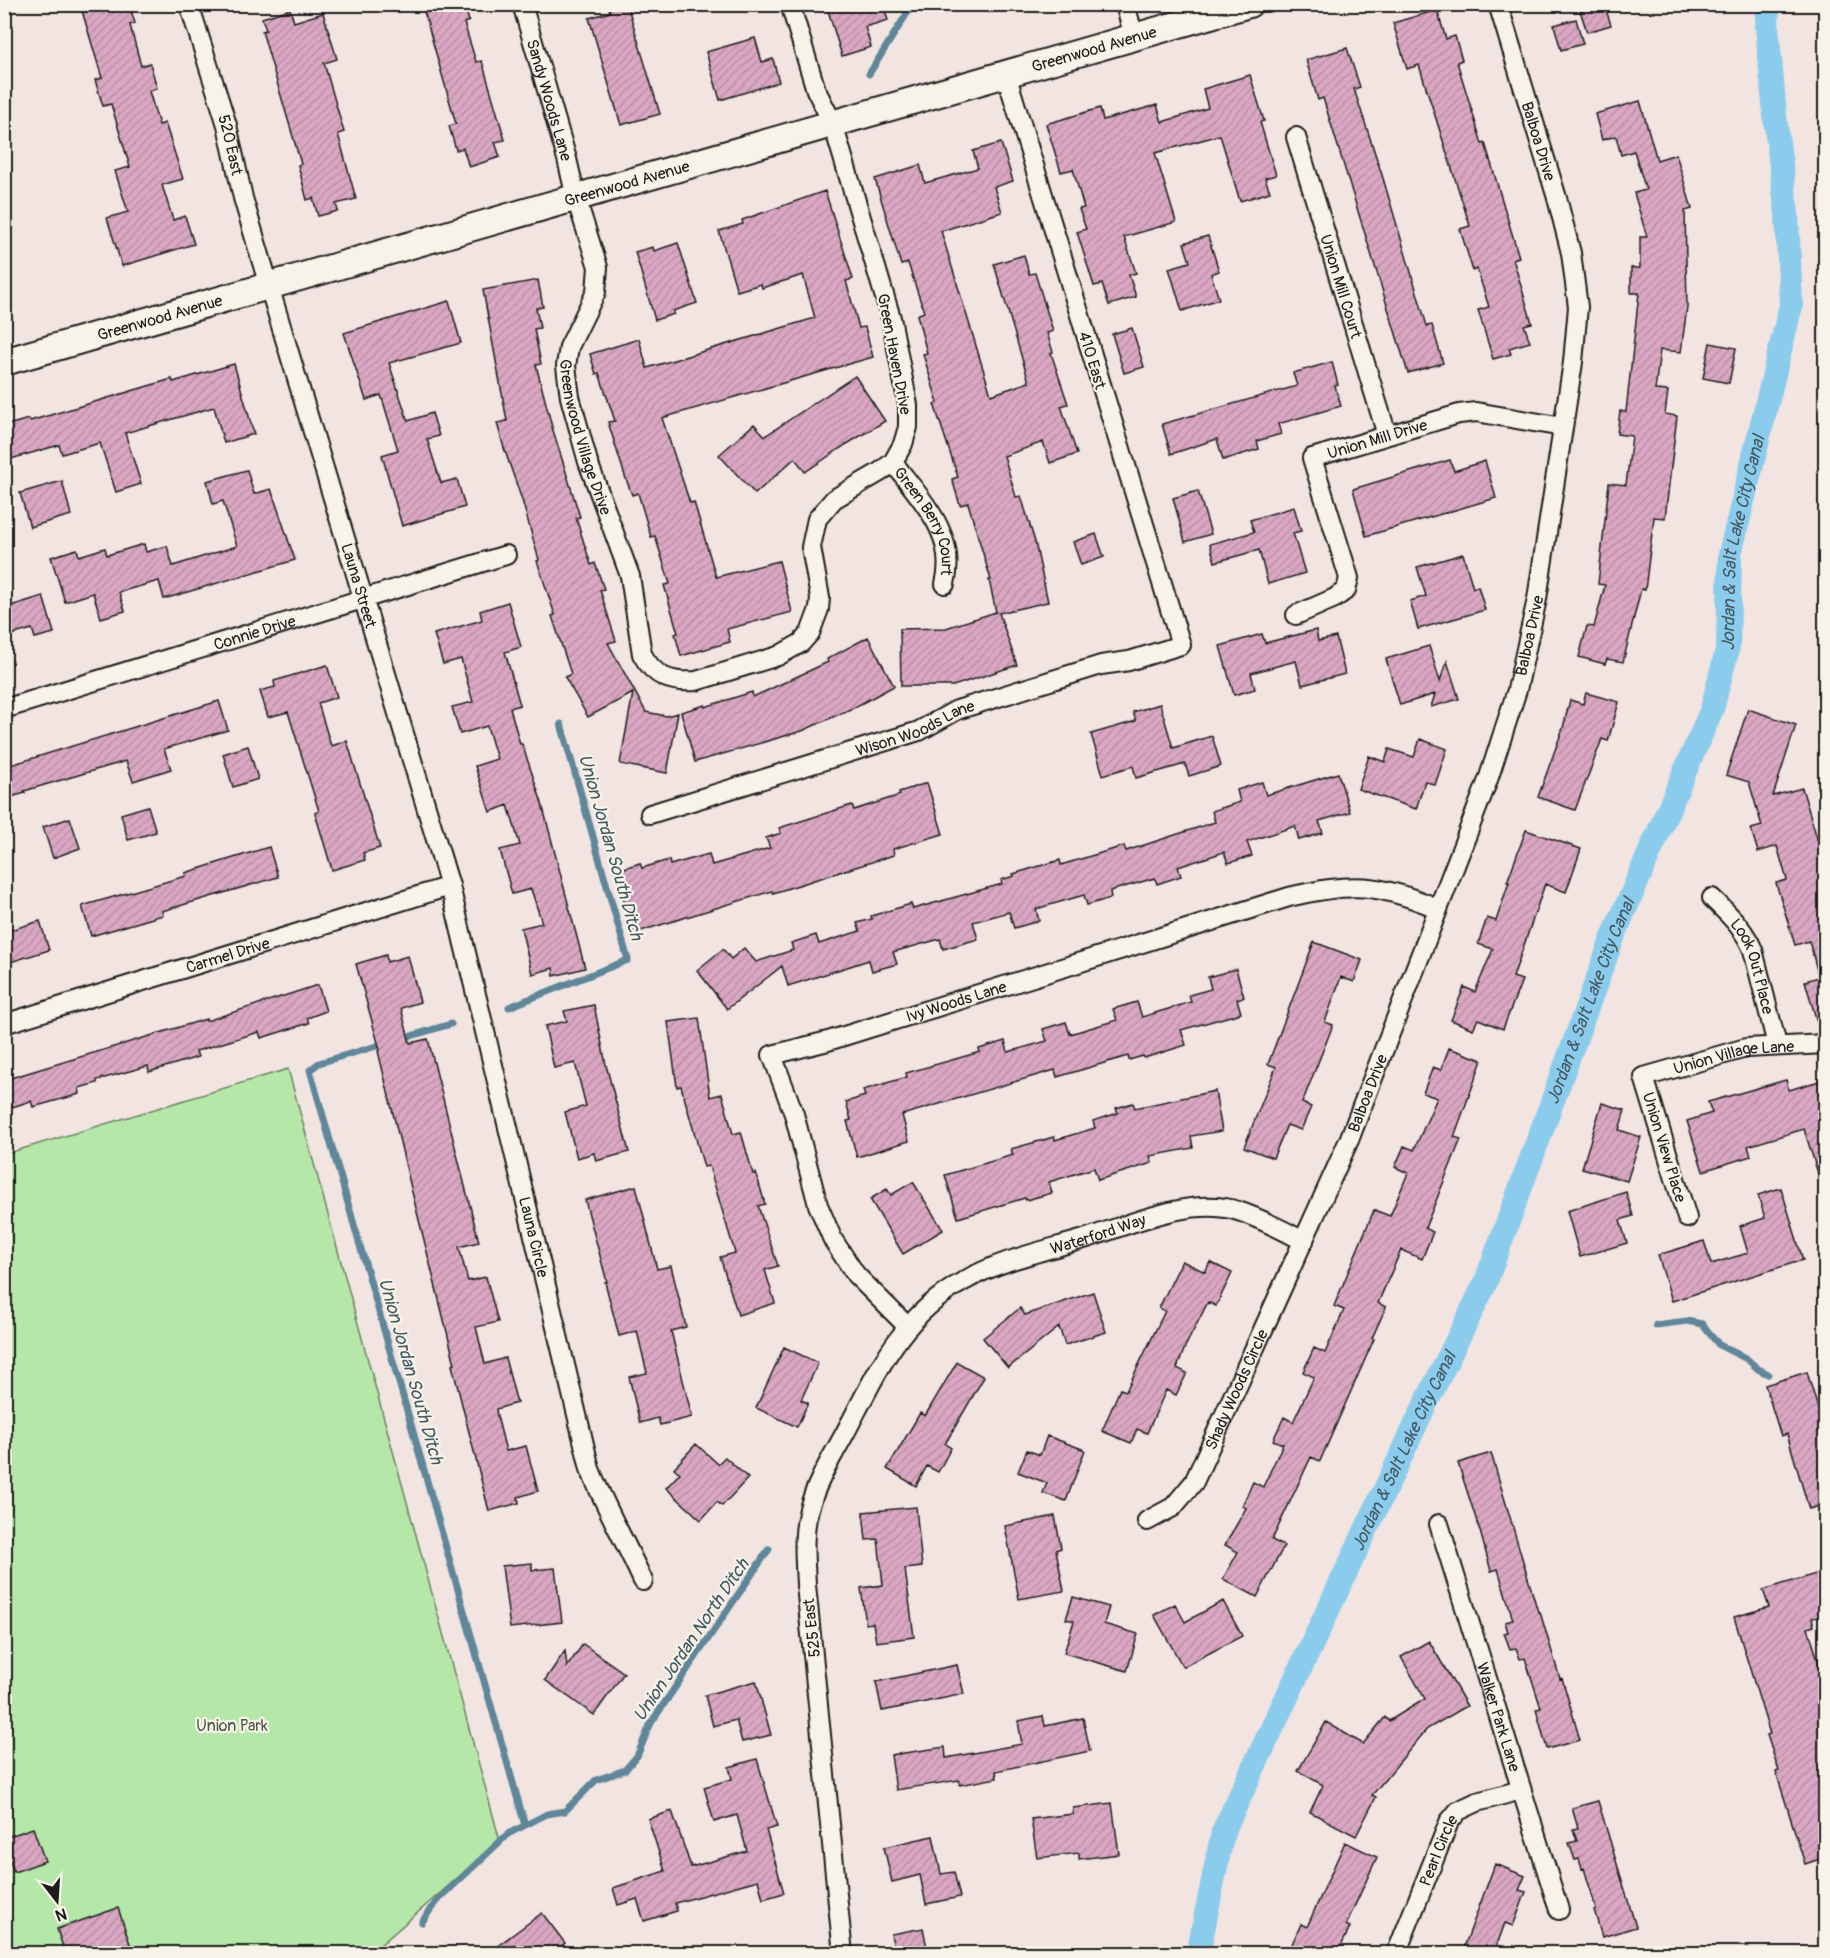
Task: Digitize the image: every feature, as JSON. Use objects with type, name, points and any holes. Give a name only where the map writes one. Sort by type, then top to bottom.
[{"type":"street","name":"520 East","points":[[189,4],[227,125],[243,198],[269,286]]},
{"type":"street","name":"Sandy Woods Lane","points":[[522,4],[576,198]]},
{"type":"street","name":"Green Haven Drive","points":[[790,4],[816,90],[833,124],[891,318],[908,405],[908,427],[903,444],[893,462]]},
{"type":"street","points":[[1125,4],[1134,37]]},
{"type":"street","name":"Greenwood Avenue","points":[[4,362],[1249,4]]},
{"type":"street","name":"Balboa Drive","points":[[1304,1241],[1349,1140],[1488,780],[1517,690],[1538,599],[1573,362],[1578,307],[1571,253],[1557,198],[1498,4]]},
{"type":"street","name":"410 East","points":[[1006,74],[1181,645]]},
{"type":"street","name":"Union Mill Court","points":[[1296,137],[1387,435]]},
{"type":"street","name":"Greenwood Village Drive","points":[[576,198],[598,267],[598,280],[596,292],[569,347],[566,366],[570,397],[588,462],[630,576],[642,654],[648,665],[659,675],[676,681],[696,681],[778,656],[801,643],[815,623],[819,609],[820,598],[810,547],[817,519],[834,499],[893,462]]},
{"type":"street","name":"Launa Street","points":[[269,286],[450,886]]},
{"type":"street","name":"Union Mill Drive","points":[[1296,615],[1335,598],[1346,590],[1349,578],[1312,458],[1459,414],[1476,412],[1563,427]]},
{"type":"street","name":"Green Berry Court","points":[[893,462],[943,533],[950,568],[945,584]]},
{"type":"street","name":"Connie Drive","points":[[4,709],[506,555]]},
{"type":"street","name":"Wison Woods Lane","points":[[650,814],[919,731],[957,710],[1101,665],[1129,661],[1181,645]]},
{"type":"street","name":"Ivy Woods Lane","points":[[907,1326],[856,1275],[832,1240],[818,1205],[794,1114],[772,1055],[828,1041],[1289,897],[1319,890],[1353,885],[1385,889],[1437,908]]},
{"type":"street","name":"Carmel Drive","points":[[4,1024],[450,886]]},
{"type":"street","name":"Launa Circle","points":[[450,886],[590,1468],[602,1500],[622,1533],[643,1581]]},
{"type":"street","name":"Look Out Place","points":[[1712,898],[1748,937],[1777,1045]]},
{"type":"street","name":"Union Village Lane","points":[[1644,1077],[1746,1048],[1826,1044]]},
{"type":"street","name":"Union View Place","points":[[1644,1077],[1687,1218]]},
{"type":"street","name":"Waterford Way","points":[[907,1326],[933,1302],[964,1281],[997,1266],[1188,1208],[1213,1207],[1237,1211],[1304,1241]]},
{"type":"street","name":"Shady Woods Circle","points":[[1148,1521],[1173,1507],[1194,1482],[1304,1241]]},
{"type":"street","name":"525 East","points":[[843,1953],[806,1585],[805,1527],[809,1507],[821,1478],[884,1359],[907,1326]]},
{"type":"street","name":"Walker Park Lane","points":[[1439,1524],[1559,1910]]},
{"type":"street","name":"Pearl Circle","points":[[1396,1953],[1449,1822],[1458,1811],[1521,1790]]},
{"type":"green space","name":"Union Park","points":[[288,1069],[500,1841],[371,1953],[5,1953],[5,1154]]},
{"type":"building","points":[[80,4],[129,4],[135,23],[130,25],[141,66],[150,63],[157,88],[149,91],[159,125],[165,123],[183,179],[162,185],[173,220],[185,216],[194,244],[122,266],[107,218],[128,212],[115,171],[130,167],[111,104],[103,106],[95,80],[102,78]]},
{"type":"building","points":[[422,4],[464,4],[469,21],[464,23],[476,62],[482,61],[505,140],[495,142],[500,157],[469,167],[463,148],[456,150],[449,126],[456,124]]},
{"type":"building","points":[[608,4],[627,4],[660,114],[621,125],[589,18],[610,12]]},
{"type":"building","points":[[826,4],[883,4],[888,20],[865,27],[871,47],[842,56]]},
{"type":"building","points":[[1578,4],[1604,4],[1611,25],[1587,32]]},
{"type":"building","points":[[290,9],[294,22],[323,13],[337,59],[324,63],[344,132],[338,134],[356,199],[336,204],[338,211],[318,216],[313,198],[307,200],[298,165],[301,164],[262,31],[266,30],[262,18]]},
{"type":"building","points":[[1437,10],[1446,39],[1455,36],[1462,60],[1457,62],[1482,144],[1485,143],[1519,257],[1513,259],[1532,323],[1524,325],[1530,342],[1509,348],[1511,354],[1493,359],[1478,310],[1489,307],[1477,269],[1473,271],[1460,229],[1470,226],[1419,65],[1407,69],[1393,23]]},
{"type":"building","points":[[1576,19],[1583,44],[1561,50],[1554,25]]},
{"type":"building","points":[[755,38],[762,62],[773,59],[779,82],[720,100],[706,52]]},
{"type":"building","points":[[1347,48],[1360,87],[1354,89],[1427,326],[1432,325],[1443,363],[1408,373],[1323,98],[1318,100],[1306,60]]},
{"type":"building","points":[[1250,75],[1264,121],[1260,122],[1276,175],[1265,178],[1270,192],[1240,201],[1220,135],[1155,153],[1176,222],[1124,237],[1136,273],[1129,275],[1136,297],[1109,305],[1102,284],[1094,286],[1077,232],[1086,229],[1079,209],[1084,208],[1073,169],[1061,172],[1046,124],[1100,108],[1103,120],[1157,105],[1162,122],[1208,108],[1203,89]]},
{"type":"building","points":[[1640,101],[1657,160],[1676,154],[1692,209],[1685,211],[1687,307],[1681,352],[1660,350],[1655,390],[1668,391],[1665,414],[1677,416],[1665,518],[1654,517],[1645,590],[1641,589],[1623,662],[1607,659],[1605,664],[1579,657],[1587,626],[1594,627],[1605,585],[1598,584],[1609,483],[1626,485],[1632,436],[1617,434],[1620,411],[1626,412],[1639,293],[1631,293],[1631,268],[1640,268],[1640,237],[1647,237],[1634,193],[1646,190],[1634,151],[1621,155],[1616,136],[1602,140],[1595,114]]},
{"type":"building","points":[[1001,143],[1013,181],[994,187],[1002,212],[941,231],[991,395],[1029,382],[994,264],[1024,255],[1029,274],[1035,273],[1053,331],[1047,333],[1053,352],[1051,353],[1068,404],[1061,406],[1077,454],[1050,463],[1043,442],[1004,456],[1016,497],[1021,496],[1035,542],[1048,602],[999,613],[1017,665],[953,686],[901,686],[900,629],[946,628],[996,612],[989,580],[991,580],[968,503],[960,505],[952,479],[958,477],[934,404],[938,403],[923,354],[927,353],[917,315],[924,312],[908,263],[901,265],[875,179],[920,165],[925,183],[978,168],[973,151]]},
{"type":"building","points":[[825,191],[853,279],[846,281],[859,328],[865,327],[873,357],[662,418],[690,503],[694,502],[716,577],[779,561],[792,612],[727,629],[730,642],[681,656],[675,634],[678,633],[664,585],[670,584],[655,536],[651,537],[638,493],[632,495],[625,476],[608,422],[615,421],[590,354],[639,339],[647,368],[815,318],[803,275],[762,288],[761,284],[737,291],[719,231],[743,224],[742,220]]},
{"type":"building","points":[[1208,236],[1219,271],[1211,274],[1219,299],[1182,311],[1169,268],[1190,262],[1184,243]]},
{"type":"building","points":[[678,243],[697,303],[655,320],[635,252],[653,247],[654,251]]},
{"type":"building","points":[[538,280],[543,307],[536,308],[540,328],[534,329],[541,364],[536,365],[552,427],[580,517],[576,518],[591,565],[595,563],[604,589],[600,590],[616,641],[608,643],[646,712],[666,716],[678,713],[667,773],[620,764],[633,693],[588,717],[565,677],[571,674],[552,616],[555,615],[537,561],[539,560],[522,500],[497,423],[507,421],[483,290]]},
{"type":"building","points":[[449,301],[461,343],[389,363],[408,421],[432,413],[439,436],[427,439],[441,483],[457,479],[465,507],[402,526],[382,455],[398,450],[381,395],[366,400],[344,333]]},
{"type":"building","points":[[1132,328],[1144,367],[1124,373],[1112,334]]},
{"type":"building","points":[[1710,343],[1736,348],[1729,383],[1703,378]]},
{"type":"building","points":[[1332,362],[1338,385],[1335,386],[1341,406],[1278,424],[1281,434],[1257,441],[1259,449],[1223,460],[1217,439],[1171,454],[1162,424],[1297,386],[1293,373]]},
{"type":"building","points":[[234,364],[254,434],[224,443],[214,407],[125,433],[141,484],[116,492],[100,443],[62,454],[59,445],[4,461],[4,426],[29,419],[30,421],[172,379],[173,382]]},
{"type":"building","points":[[855,376],[885,421],[805,472],[795,458],[755,494],[719,455],[754,424],[765,436]]},
{"type":"building","points":[[1450,460],[1454,471],[1485,461],[1496,498],[1366,536],[1353,489]]},
{"type":"building","points":[[247,470],[254,494],[271,489],[295,560],[164,599],[159,581],[119,592],[125,611],[101,618],[93,593],[65,602],[51,557],[77,549],[79,556],[105,548],[107,555],[144,544],[146,552],[167,546],[173,566],[237,546],[223,501],[213,504],[207,481]]},
{"type":"building","points":[[62,481],[71,515],[30,527],[20,493]]},
{"type":"building","points":[[1198,491],[1211,534],[1185,542],[1173,498]]},
{"type":"building","points":[[1294,507],[1301,531],[1293,533],[1305,573],[1268,584],[1259,550],[1215,562],[1210,544],[1254,532],[1250,520]]},
{"type":"building","points":[[1096,534],[1104,557],[1081,565],[1073,542]]},
{"type":"building","points":[[1463,554],[1473,588],[1478,586],[1485,610],[1418,629],[1410,601],[1426,596],[1417,567]]},
{"type":"building","points":[[43,596],[54,633],[35,638],[32,629],[11,635],[4,608]]},
{"type":"building","points":[[508,602],[521,647],[505,652],[520,705],[510,708],[520,744],[522,744],[541,800],[585,968],[554,976],[553,968],[532,974],[521,928],[542,923],[531,889],[512,894],[500,850],[520,845],[508,805],[490,812],[475,766],[497,759],[487,726],[460,734],[452,707],[473,702],[461,659],[443,664],[434,634],[482,620],[480,611]]},
{"type":"building","points":[[1316,630],[1318,641],[1336,637],[1345,674],[1302,685],[1296,661],[1251,673],[1255,689],[1234,695],[1220,646],[1262,634],[1265,643]]},
{"type":"building","points":[[868,637],[894,686],[802,731],[695,762],[681,712],[752,692],[753,697],[828,662],[827,659]]},
{"type":"building","points":[[1429,646],[1440,681],[1447,661],[1459,699],[1431,707],[1435,694],[1400,705],[1386,659]]},
{"type":"building","points":[[327,665],[337,697],[318,703],[331,746],[347,741],[380,848],[363,853],[365,860],[332,870],[315,813],[319,811],[288,712],[268,717],[260,691],[275,687],[274,681]]},
{"type":"building","points":[[1586,693],[1619,702],[1608,741],[1602,739],[1575,810],[1538,797],[1563,728],[1570,700],[1583,704]]},
{"type":"building","points":[[219,701],[228,730],[164,749],[171,769],[133,781],[126,761],[4,799],[4,767]]},
{"type":"building","points":[[1160,704],[1173,748],[1212,736],[1221,766],[1189,776],[1185,764],[1136,778],[1133,766],[1103,775],[1091,734],[1136,721],[1133,712]]},
{"type":"building","points":[[1748,709],[1796,725],[1773,796],[1802,788],[1826,868],[1826,1031],[1820,1032],[1805,981],[1819,977],[1809,941],[1795,945],[1776,883],[1787,880],[1777,846],[1758,852],[1751,829],[1762,826],[1749,782],[1726,775]]},
{"type":"building","points":[[1420,739],[1447,749],[1435,785],[1425,781],[1416,809],[1358,789],[1369,756],[1385,762],[1389,749],[1414,757]]},
{"type":"building","points":[[248,746],[258,779],[233,787],[223,754]]},
{"type":"building","points":[[1338,773],[1350,812],[1319,821],[1323,833],[1299,840],[1295,826],[1247,842],[1252,856],[1228,863],[1224,852],[1178,867],[1181,876],[1157,884],[1155,878],[1110,891],[1111,898],[1087,905],[1084,895],[1036,909],[1039,921],[1014,928],[1009,912],[973,922],[978,939],[943,949],[940,939],[893,952],[897,964],[872,971],[869,960],[788,986],[782,966],[727,1009],[697,970],[723,949],[731,959],[744,948],[756,962],[793,950],[791,943],[816,935],[819,944],[860,931],[857,923],[872,919],[871,916],[911,904],[913,909],[1002,884],[1001,880],[1014,876],[1013,874],[1060,860],[1061,865],[1124,846],[1126,851],[1215,822],[1212,811],[1240,802],[1237,790],[1262,782],[1266,795]]},
{"type":"building","points":[[927,783],[943,834],[893,849],[894,855],[634,933],[615,871],[640,863],[642,868],[669,860],[670,865],[709,854],[712,865],[770,848],[766,838],[781,833],[779,828],[852,805],[854,810],[900,795],[899,792]]},
{"type":"building","points":[[148,806],[156,832],[128,840],[121,814]]},
{"type":"building","points":[[70,818],[80,848],[53,858],[43,827]]},
{"type":"building","points":[[1526,830],[1581,849],[1566,892],[1545,884],[1513,977],[1522,980],[1503,1029],[1478,1019],[1473,1029],[1451,1020],[1464,987],[1475,992],[1493,949],[1478,944],[1487,918],[1496,921]]},
{"type":"building","points":[[269,847],[278,877],[162,911],[163,915],[91,936],[82,906],[186,876],[185,873]]},
{"type":"building","points":[[40,921],[49,950],[4,964],[4,932]]},
{"type":"building","points":[[1314,942],[1362,960],[1354,982],[1341,977],[1325,1022],[1333,1025],[1302,1103],[1311,1107],[1301,1130],[1287,1125],[1273,1158],[1244,1147],[1276,1067],[1268,1064]]},
{"type":"building","points":[[386,955],[387,962],[408,956],[420,1002],[401,1008],[410,1043],[428,1039],[479,1242],[459,1247],[468,1281],[486,1277],[498,1322],[476,1327],[485,1364],[505,1358],[517,1403],[496,1409],[497,1416],[506,1451],[526,1446],[538,1491],[518,1497],[519,1503],[489,1511],[452,1365],[455,1364],[378,1051],[380,1050],[356,964]]},
{"type":"building","points":[[1236,969],[1244,997],[1237,999],[1241,1013],[1181,1030],[1186,1045],[1144,1058],[1143,1056],[1129,1060],[1128,1056],[1057,1077],[1055,1070],[902,1115],[909,1141],[857,1157],[847,1121],[851,1120],[846,1102],[865,1096],[863,1090],[907,1077],[906,1073],[980,1052],[979,1049],[1005,1041],[1008,1052],[1047,1041],[1043,1029],[1066,1022],[1070,1034],[1117,1020],[1113,1009],[1137,1002],[1142,1017],[1191,1002],[1189,995],[1211,989],[1208,977]]},
{"type":"building","points":[[318,985],[326,1011],[307,1018],[309,1023],[261,1038],[259,1032],[196,1051],[198,1057],[149,1072],[148,1066],[97,1080],[97,1083],[79,1088],[80,1094],[33,1107],[31,1101],[12,1107],[4,1080],[206,1019],[206,1021]]},
{"type":"building","points":[[594,1005],[606,1065],[629,1152],[596,1161],[594,1153],[577,1158],[565,1112],[586,1106],[575,1063],[554,1068],[545,1026],[567,1021],[564,1011]]},
{"type":"building","points":[[699,1018],[710,1097],[722,1094],[733,1134],[741,1132],[753,1174],[756,1173],[765,1204],[758,1206],[778,1266],[765,1270],[775,1303],[738,1315],[720,1257],[735,1253],[709,1166],[704,1167],[681,1086],[677,1087],[668,1022]]},
{"type":"building","points":[[1449,1048],[1482,1060],[1454,1137],[1461,1139],[1425,1228],[1433,1232],[1422,1259],[1401,1250],[1378,1303],[1386,1307],[1372,1338],[1374,1339],[1320,1461],[1311,1457],[1272,1540],[1284,1546],[1257,1597],[1223,1579],[1238,1552],[1225,1545],[1246,1508],[1242,1506],[1253,1482],[1263,1487],[1283,1444],[1273,1440],[1284,1417],[1293,1422],[1314,1377],[1303,1372],[1314,1348],[1325,1353],[1344,1310],[1334,1306],[1374,1210],[1390,1216],[1408,1173],[1395,1167],[1404,1146],[1414,1150],[1437,1098],[1423,1093],[1433,1067],[1441,1070]]},
{"type":"building","points":[[1826,1079],[1826,1182],[1821,1183],[1804,1129],[1748,1146],[1751,1156],[1703,1171],[1687,1121],[1712,1113],[1708,1102],[1786,1080],[1789,1090]]},
{"type":"building","points":[[1215,1091],[1222,1131],[1191,1136],[1193,1148],[1150,1156],[1152,1163],[1098,1180],[1094,1168],[1049,1182],[1052,1193],[1026,1200],[1025,1198],[958,1218],[945,1175],[1013,1155],[1011,1149],[1054,1137],[1055,1140],[1095,1128],[1093,1121],[1118,1113],[1116,1108],[1133,1103],[1135,1108]]},
{"type":"building","points":[[1602,1103],[1625,1110],[1619,1130],[1641,1137],[1627,1181],[1582,1168]]},
{"type":"building","points":[[913,1182],[943,1230],[903,1254],[870,1199],[887,1189],[891,1195]]},
{"type":"building","points":[[636,1186],[657,1269],[671,1266],[686,1327],[671,1331],[692,1417],[660,1425],[658,1418],[640,1423],[629,1377],[647,1373],[637,1331],[619,1336],[585,1200]]},
{"type":"building","points":[[1781,1188],[1803,1260],[1672,1301],[1658,1255],[1704,1241],[1711,1264],[1748,1253],[1740,1226],[1765,1218],[1758,1195]]},
{"type":"building","points":[[1626,1192],[1633,1216],[1620,1220],[1627,1243],[1580,1257],[1567,1211]]},
{"type":"building","points":[[1182,1261],[1205,1272],[1210,1262],[1232,1273],[1216,1306],[1208,1302],[1185,1347],[1177,1368],[1187,1373],[1176,1395],[1166,1390],[1147,1433],[1137,1429],[1131,1443],[1102,1431],[1120,1389],[1126,1391],[1165,1311],[1159,1308]]},
{"type":"building","points":[[1093,1292],[1106,1332],[1065,1345],[1059,1327],[1008,1368],[983,1338],[1020,1308],[1025,1315]]},
{"type":"building","points":[[784,1347],[818,1363],[801,1400],[808,1403],[797,1427],[756,1408]]},
{"type":"building","points":[[957,1362],[984,1377],[945,1444],[951,1448],[938,1472],[927,1466],[916,1486],[887,1469],[920,1413],[925,1416]]},
{"type":"building","points":[[1807,1372],[1826,1435],[1826,1504],[1809,1509],[1787,1434],[1781,1436],[1765,1385]]},
{"type":"building","points":[[1047,1436],[1085,1450],[1066,1501],[1043,1493],[1047,1483],[1018,1472],[1027,1450],[1040,1455]]},
{"type":"building","points":[[696,1444],[718,1464],[725,1457],[748,1478],[722,1506],[717,1502],[701,1520],[666,1488],[680,1473],[674,1468]]},
{"type":"building","points":[[1491,1453],[1538,1612],[1540,1612],[1560,1679],[1562,1678],[1580,1740],[1547,1749],[1536,1709],[1541,1708],[1525,1658],[1520,1659],[1516,1648],[1510,1649],[1504,1633],[1508,1632],[1505,1622],[1513,1620],[1498,1569],[1491,1571],[1458,1463]]},
{"type":"building","points":[[916,1507],[922,1567],[905,1569],[914,1637],[876,1642],[873,1623],[866,1624],[861,1588],[883,1585],[878,1539],[866,1540],[863,1512]]},
{"type":"building","points":[[1055,1516],[1061,1548],[1056,1550],[1064,1591],[1019,1599],[1005,1526]]},
{"type":"building","points":[[532,1563],[532,1570],[555,1568],[562,1622],[510,1628],[502,1566]]},
{"type":"building","points":[[1826,1571],[1826,1616],[1812,1618],[1814,1626],[1808,1628],[1826,1686],[1826,1857],[1805,1864],[1776,1772],[1779,1771],[1767,1735],[1770,1734],[1734,1617],[1769,1607],[1763,1590]]},
{"type":"building","points":[[1073,1597],[1109,1607],[1104,1624],[1138,1634],[1127,1671],[1064,1653],[1074,1621],[1066,1619]]},
{"type":"building","points":[[1223,1601],[1242,1636],[1183,1667],[1154,1615],[1175,1604],[1185,1622]]},
{"type":"building","points":[[1429,1641],[1467,1706],[1427,1729],[1372,1795],[1376,1797],[1356,1836],[1310,1812],[1323,1785],[1298,1771],[1326,1722],[1363,1744],[1385,1717],[1389,1721],[1425,1699],[1401,1657]]},
{"type":"building","points":[[583,1644],[624,1673],[594,1715],[545,1680],[565,1651],[567,1667]]},
{"type":"building","points":[[957,1665],[964,1694],[882,1711],[876,1682]]},
{"type":"building","points":[[756,1681],[771,1735],[742,1742],[736,1720],[713,1726],[705,1695]]},
{"type":"building","points":[[1043,1716],[1045,1726],[1083,1718],[1090,1751],[996,1771],[997,1778],[960,1785],[959,1780],[896,1790],[891,1755],[945,1747],[946,1758],[1022,1744],[1018,1721]]},
{"type":"building","points":[[757,1759],[777,1827],[766,1830],[784,1893],[763,1899],[758,1880],[675,1903],[677,1911],[644,1921],[637,1899],[618,1905],[613,1888],[665,1871],[648,1819],[672,1811],[691,1867],[747,1851],[737,1815],[714,1822],[704,1787],[732,1779],[729,1767]]},
{"type":"building","points":[[1598,1801],[1636,1927],[1602,1937],[1584,1868],[1582,1869],[1579,1859],[1575,1860],[1569,1843],[1577,1841],[1573,1829],[1578,1828],[1572,1808]]},
{"type":"building","points":[[1112,1803],[1119,1854],[1079,1859],[1079,1853],[1037,1858],[1031,1819],[1073,1814],[1073,1808]]},
{"type":"building","points":[[33,1828],[45,1861],[14,1872],[4,1845],[4,1838]]},
{"type":"building","points":[[933,1836],[941,1874],[954,1872],[960,1897],[926,1904],[920,1875],[892,1882],[884,1847]]},
{"type":"building","points":[[1345,1842],[1377,1857],[1346,1925],[1350,1927],[1338,1953],[1288,1953],[1301,1924],[1307,1927]]},
{"type":"building","points":[[1495,1864],[1525,1876],[1519,1890],[1526,1892],[1513,1926],[1505,1923],[1494,1953],[1462,1953]]},
{"type":"building","points":[[118,1908],[133,1953],[65,1953],[57,1929]]},
{"type":"building","points":[[542,1913],[565,1943],[551,1953],[488,1953]]},
{"type":"building","points":[[923,1928],[928,1953],[895,1953],[891,1934]]},
{"type":"waterway","name":"Union Jordan South Ditch","points":[[869,74],[913,4]]},
{"type":"waterway","name":"Jordan & Salt Lake City Canal","points":[[1198,1954],[1223,1832],[1425,1405],[1485,1284],[1613,937],[1712,709],[1728,647],[1730,554],[1791,305],[1787,214],[1767,27],[1768,4]]},
{"type":"waterway","name":"Union Jordan South Ditch","points":[[509,1007],[628,960],[561,724]]},
{"type":"waterway","name":"Union Jordan South Ditch","points":[[401,1039],[451,1024]]},
{"type":"waterway","name":"Union Jordan South Ditch","points":[[387,1043],[319,1063],[310,1070],[525,1825]]},
{"type":"waterway","name":"Union Jordan North Ditch","points":[[1656,1325],[1687,1321],[1702,1324],[1719,1345],[1747,1359],[1768,1374]]},
{"type":"waterway","name":"Union Jordan North Ditch","points":[[422,1922],[440,1898],[508,1834],[547,1814],[565,1811],[596,1780],[625,1770],[637,1756],[651,1723],[769,1549]]}]
